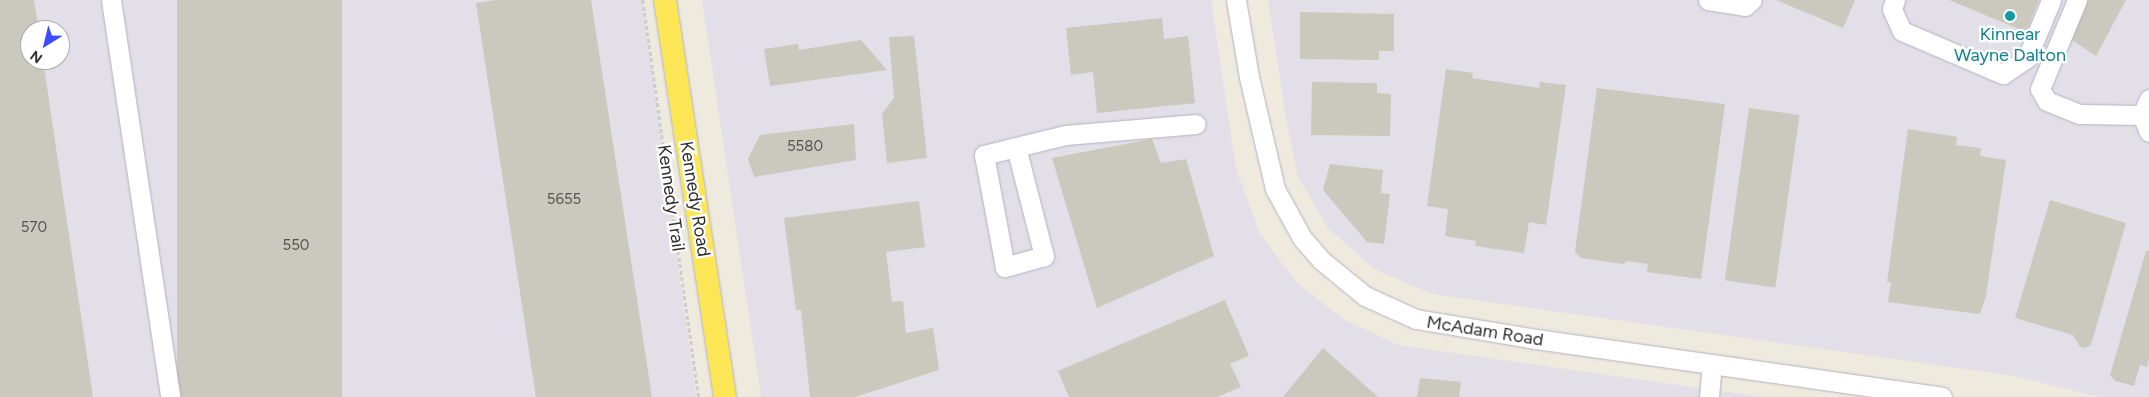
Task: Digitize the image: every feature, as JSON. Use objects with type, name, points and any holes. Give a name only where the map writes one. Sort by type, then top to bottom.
[{"type":"main road","name":"Kennedy Road","points":[[665,0],[725,397]]},
{"type":"street","points":[[110,0],[170,397]]},
{"type":"street","name":"McAdam Road","points":[[1236,0],[1248,78],[1275,189],[1302,238],[1342,279],[1381,304],[1416,319],[1712,365],[1942,397]]},
{"type":"street","points":[[1708,0],[1745,6],[1752,0]]},
{"type":"street","points":[[1895,0],[1892,9],[1902,31],[2003,74],[2027,58],[2051,0]]},
{"type":"street","points":[[2078,0],[2040,89],[2047,101],[2080,114],[2147,115]]},
{"type":"street","points":[[1016,147],[1044,256],[1005,267],[984,155],[1016,147],[1066,135],[1196,124]]},
{"type":"street","points":[[1709,397],[1712,365]]},
{"type":"path","name":"Kennedy Trail","points":[[643,0],[699,397]]},
{"type":"shaded area","points":[[0,0],[642,0],[696,397],[0,397]]},
{"type":"shaded area","points":[[702,0],[1211,0],[1236,168],[1260,234],[1296,282],[1343,319],[1398,345],[1763,397],[761,397]]},
{"type":"shaded area","points":[[1268,0],[2149,0],[2149,397],[2099,397],[2015,376],[1432,294],[1374,269],[1327,227],[1298,176],[1286,118]]},
{"type":"building","points":[[0,0],[34,0],[37,20],[20,20],[20,70],[44,70],[93,397],[0,397]]},
{"type":"building","points":[[177,0],[342,0],[342,397],[177,397]]},
{"type":"building","points":[[496,0],[591,0],[652,397],[536,397],[476,3]]},
{"type":"building","points":[[1776,0],[1855,0],[1843,28]]},
{"type":"building","name":"Kinnear Wayne Dalton","points":[[1949,0],[2039,0],[2026,32]]},
{"type":"building","points":[[2088,0],[2126,0],[2096,56],[2072,40]]},
{"type":"building","points":[[1300,12],[1394,14],[1394,51],[1379,51],[1379,60],[1300,59]]},
{"type":"building","points":[[1162,18],[1164,39],[1188,36],[1195,103],[1097,113],[1093,72],[1071,75],[1066,28]]},
{"type":"building","points":[[914,36],[927,158],[887,163],[882,114],[894,98],[889,37]]},
{"type":"building","points":[[861,40],[887,70],[770,86],[764,49],[798,44],[799,50]]},
{"type":"building","points":[[1446,69],[1473,73],[1472,78],[1539,88],[1540,82],[1566,85],[1546,225],[1529,222],[1524,253],[1475,246],[1476,241],[1445,236],[1448,209],[1427,206]]},
{"type":"building","points":[[1312,82],[1377,83],[1377,93],[1391,94],[1390,136],[1311,135]]},
{"type":"building","points":[[1597,88],[1725,104],[1701,279],[1647,272],[1648,264],[1627,261],[1623,264],[1581,258],[1575,252]]},
{"type":"building","points":[[1749,108],[1800,115],[1775,287],[1725,280]]},
{"type":"building","points":[[854,124],[856,160],[754,177],[748,159],[760,135]]},
{"type":"building","points":[[1908,129],[1957,137],[1956,145],[1981,148],[1980,156],[2006,160],[1986,296],[1980,314],[1888,302],[1891,282],[1887,282]]},
{"type":"building","points":[[1152,139],[1161,163],[1186,159],[1214,256],[1097,308],[1052,158]]},
{"type":"building","points":[[1330,164],[1383,170],[1381,193],[1390,194],[1384,244],[1367,242],[1323,190]]},
{"type":"building","points":[[2050,200],[2126,223],[2091,345],[2085,348],[2080,347],[2073,335],[2015,318]]},
{"type":"building","points":[[919,201],[925,247],[886,252],[892,302],[903,301],[906,333],[933,328],[939,370],[855,397],[810,397],[801,310],[796,310],[784,218]]},
{"type":"building","points":[[2146,251],[2149,251],[2149,358],[2147,367],[2140,365],[2134,386],[2115,381],[2110,375]]},
{"type":"building","points":[[1225,300],[1249,356],[1230,364],[1241,387],[1217,397],[1069,397],[1058,371]]},
{"type":"building","points":[[1323,348],[1378,397],[1283,397]]},
{"type":"building","points":[[1420,378],[1461,382],[1459,397],[1417,397]]},
{"type":"place","name":"Kinnear Wayne Dalton","points":[[2010,16]]}]
